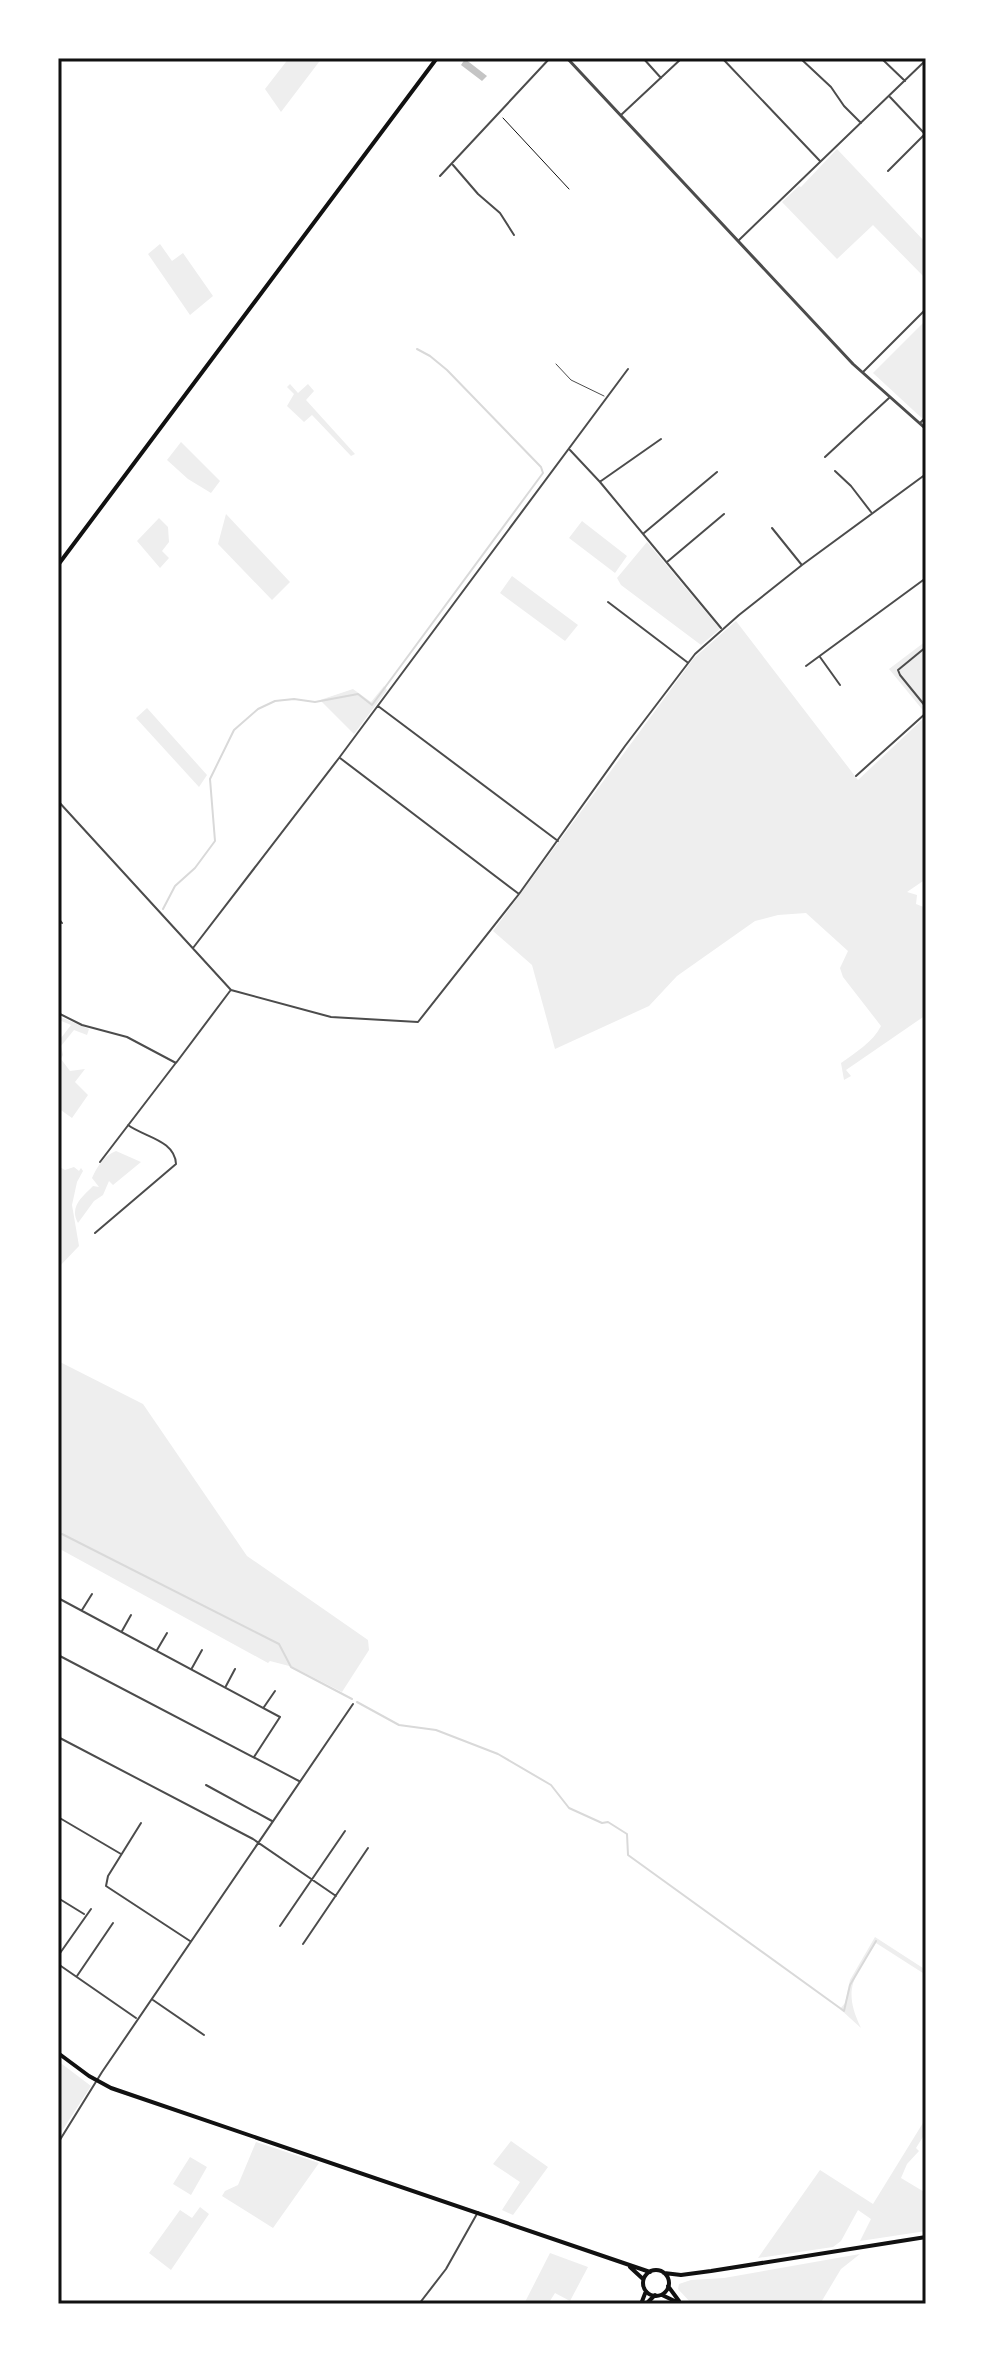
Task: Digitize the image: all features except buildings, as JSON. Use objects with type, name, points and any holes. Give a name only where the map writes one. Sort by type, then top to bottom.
[{"type":"main road","points":[[58,565],[437,58]]},
{"type":"main road","points":[[58,2053],[111,2088],[650,2272],[657,2270],[681,2275],[926,2237]]},
{"type":"main road","points":[[630,2267],[644,2282],[644,2304]]},
{"type":"main road","points":[[644,2282],[650,2272]]},
{"type":"main road","points":[[664,2273],[681,2304]]},
{"type":"main road","points":[[644,2304],[681,2275]]},
{"type":"main road","points":[[645,2289],[681,2304]]},
{"type":"street","points":[[440,176],[550,58]]},
{"type":"street","points":[[567,58],[862,373],[926,429]]},
{"type":"street","points":[[643,58],[661,78]]},
{"type":"street","points":[[620,115],[682,58]]},
{"type":"street","points":[[722,58],[820,162]]},
{"type":"street","points":[[800,58],[831,87],[861,123]]},
{"type":"street","points":[[881,58],[905,81]]},
{"type":"street","points":[[737,242],[926,60]]},
{"type":"street","points":[[888,171],[926,133],[889,97]]},
{"type":"street","points":[[452,164],[478,194],[500,213],[514,235]]},
{"type":"street","points":[[862,373],[926,309]]},
{"type":"street","points":[[192,949],[339,758],[628,369]]},
{"type":"street","points":[[825,457],[889,397]]},
{"type":"street","points":[[919,424],[926,417]]},
{"type":"street","points":[[600,482],[661,439]]},
{"type":"street","points":[[568,449],[600,482],[722,629]]},
{"type":"street","points":[[835,471],[872,513]]},
{"type":"street","points":[[643,534],[717,472]]},
{"type":"street","points":[[58,802],[231,990],[349,1020],[420,1021],[519,894],[688,663],[722,629],[802,565],[926,474]]},
{"type":"street","points":[[666,562],[724,514]]},
{"type":"street","points":[[772,528],[802,565]]},
{"type":"street","points":[[806,666],[926,578]]},
{"type":"street","points":[[608,602],[688,663]]},
{"type":"street","points":[[926,647],[898,670],[926,707]]},
{"type":"street","points":[[819,656],[840,685]]},
{"type":"street","points":[[378,706],[558,841]]},
{"type":"street","points":[[856,776],[926,713]]},
{"type":"street","points":[[339,758],[519,894]]},
{"type":"street","points":[[58,918],[62,923]]},
{"type":"street","points":[[100,1162],[231,990]]},
{"type":"street","points":[[58,1013],[82,1025],[127,1037],[176,1063]]},
{"type":"street","points":[[95,1233],[176,1164],[175,1156],[166,1145],[128,1125]]},
{"type":"street","points":[[82,1611],[92,1594]]},
{"type":"street","points":[[58,1598],[280,1717],[254,1757]]},
{"type":"street","points":[[121,1632],[131,1615]]},
{"type":"street","points":[[157,1651],[167,1633]]},
{"type":"street","points":[[191,1669],[202,1650]]},
{"type":"street","points":[[58,1655],[300,1781]]},
{"type":"street","points":[[225,1687],[235,1669]]},
{"type":"street","points":[[264,1708],[275,1691]]},
{"type":"street","points":[[58,2143],[96,2080],[353,1704]]},
{"type":"street","points":[[58,1737],[258,1843],[336,1896]]},
{"type":"street","points":[[206,1785],[273,1822]]},
{"type":"street","points":[[58,1817],[122,1855]]},
{"type":"street","points":[[141,1823],[106,1881],[109,1890],[191,1942]]},
{"type":"street","points":[[280,1926],[345,1831]]},
{"type":"street","points":[[303,1944],[368,1848]]},
{"type":"street","points":[[58,1898],[86,1916]]},
{"type":"street","points":[[58,1956],[91,1909]]},
{"type":"street","points":[[76,1977],[113,1923]]},
{"type":"street","points":[[58,1964],[138,2019]]},
{"type":"street","points":[[152,1999],[204,2035]]},
{"type":"street","points":[[419,2304],[446,2269],[478,2211]]},
{"type":"lane","points":[[556,364],[571,380],[607,398]]},
{"type":"path","points":[[499,113],[569,189]]},
{"type":"shaded area","points":[[289,58],[322,58],[281,112],[265,89]]},
{"type":"shaded area","points":[[837,149],[926,243],[926,279],[873,225],[837,259],[782,202]]},
{"type":"shaded area","points":[[160,244],[172,261],[183,253],[213,296],[190,315],[148,254]]},
{"type":"shaded area","points":[[926,320],[926,422],[873,373]]},
{"type":"shaded area","points":[[290,384],[298,393],[308,384],[314,391],[306,400],[355,454],[351,456],[312,415],[304,422],[287,406],[294,394],[287,387]]},
{"type":"shaded area","points":[[181,442],[220,481],[211,493],[188,479],[167,460]]},
{"type":"shaded area","points":[[226,514],[290,582],[272,600],[218,544]]},
{"type":"shaded area","points":[[159,518],[168,527],[169,542],[162,551],[169,558],[160,568],[137,541]]},
{"type":"shaded area","points":[[582,521],[627,556],[615,573],[569,538]]},
{"type":"shaded area","points":[[647,542],[720,629],[701,645],[621,585],[617,578]]},
{"type":"shaded area","points":[[512,576],[578,625],[565,641],[500,593]]},
{"type":"shaded area","points":[[736,621],[858,780],[926,716],[926,879],[907,892],[917,895],[916,904],[926,908],[926,1015],[846,1070],[851,1076],[844,1080],[841,1063],[869,1042],[881,1026],[843,977],[840,968],[848,951],[806,913],[755,921],[677,976],[649,1006],[555,1049],[532,965],[493,931],[694,658]]},
{"type":"shaded area","points":[[926,641],[926,714],[889,669]]},
{"type":"shaded area","points":[[384,686],[387,690],[354,734],[320,700],[353,689],[371,702]]},
{"type":"shaded area","points":[[147,708],[207,775],[199,787],[136,718]]},
{"type":"shaded area","points":[[58,1016],[89,1029],[87,1035],[74,1030],[61,1046],[61,1059],[70,1071],[85,1069],[75,1082],[88,1095],[72,1118],[58,1108],[58,1042],[71,1025],[59,1020]]},
{"type":"shaded area","points":[[116,1151],[141,1162],[113,1185],[109,1181],[103,1195],[94,1201],[78,1223],[75,1212],[78,1203],[93,1186],[99,1187],[92,1178],[102,1162]]},
{"type":"shaded area","points":[[58,1166],[65,1170],[74,1167],[79,1171],[81,1168],[83,1171],[72,1205],[79,1246],[58,1268]]},
{"type":"shaded area","points":[[58,1361],[143,1404],[247,1556],[368,1640],[369,1650],[342,1692],[293,1667],[268,1663],[58,1548]]},
{"type":"shaded area","points":[[875,1937],[926,1970],[926,1975],[876,1943],[853,1984],[852,2003],[861,2028],[840,2009],[845,2003],[850,1980]]},
{"type":"shaded area","points":[[58,2061],[91,2086],[58,2137]]},
{"type":"shaded area","points":[[926,2118],[926,2132],[916,2148],[919,2151],[907,2164],[901,2178],[926,2193],[926,2231],[860,2241],[871,2219],[858,2210],[841,2241],[833,2247],[758,2258],[820,2170],[873,2204]]},
{"type":"shaded area","points":[[511,2141],[548,2167],[513,2215],[502,2210],[520,2182],[493,2164]]},
{"type":"shaded area","points":[[256,2142],[319,2163],[273,2228],[222,2196],[225,2191],[238,2185]]},
{"type":"shaded area","points":[[190,2157],[207,2167],[191,2195],[173,2184]]},
{"type":"shaded area","points":[[200,2207],[209,2214],[171,2270],[149,2253],[180,2210],[192,2218]]},
{"type":"shaded area","points":[[550,2253],[588,2267],[570,2301],[555,2293],[548,2304],[524,2304]]},
{"type":"shaded area","points":[[860,2254],[841,2269],[820,2304],[692,2304],[678,2289],[679,2284],[691,2280],[724,2278]]},
{"type":"waterway","points":[[163,909],[175,886],[195,868],[215,841],[210,779],[234,730],[258,709],[275,701],[294,699],[315,702],[358,694],[372,705],[543,473],[541,467],[447,370],[417,349]]},
{"type":"waterway","points":[[62,1534],[279,1644],[291,1667],[352,1699]]},
{"type":"waterway","points":[[357,1702],[399,1725],[436,1730],[498,1754],[551,1785],[569,1808],[602,1823],[608,1822],[627,1834],[628,1855],[844,2011],[850,1985],[876,1941]]}]
